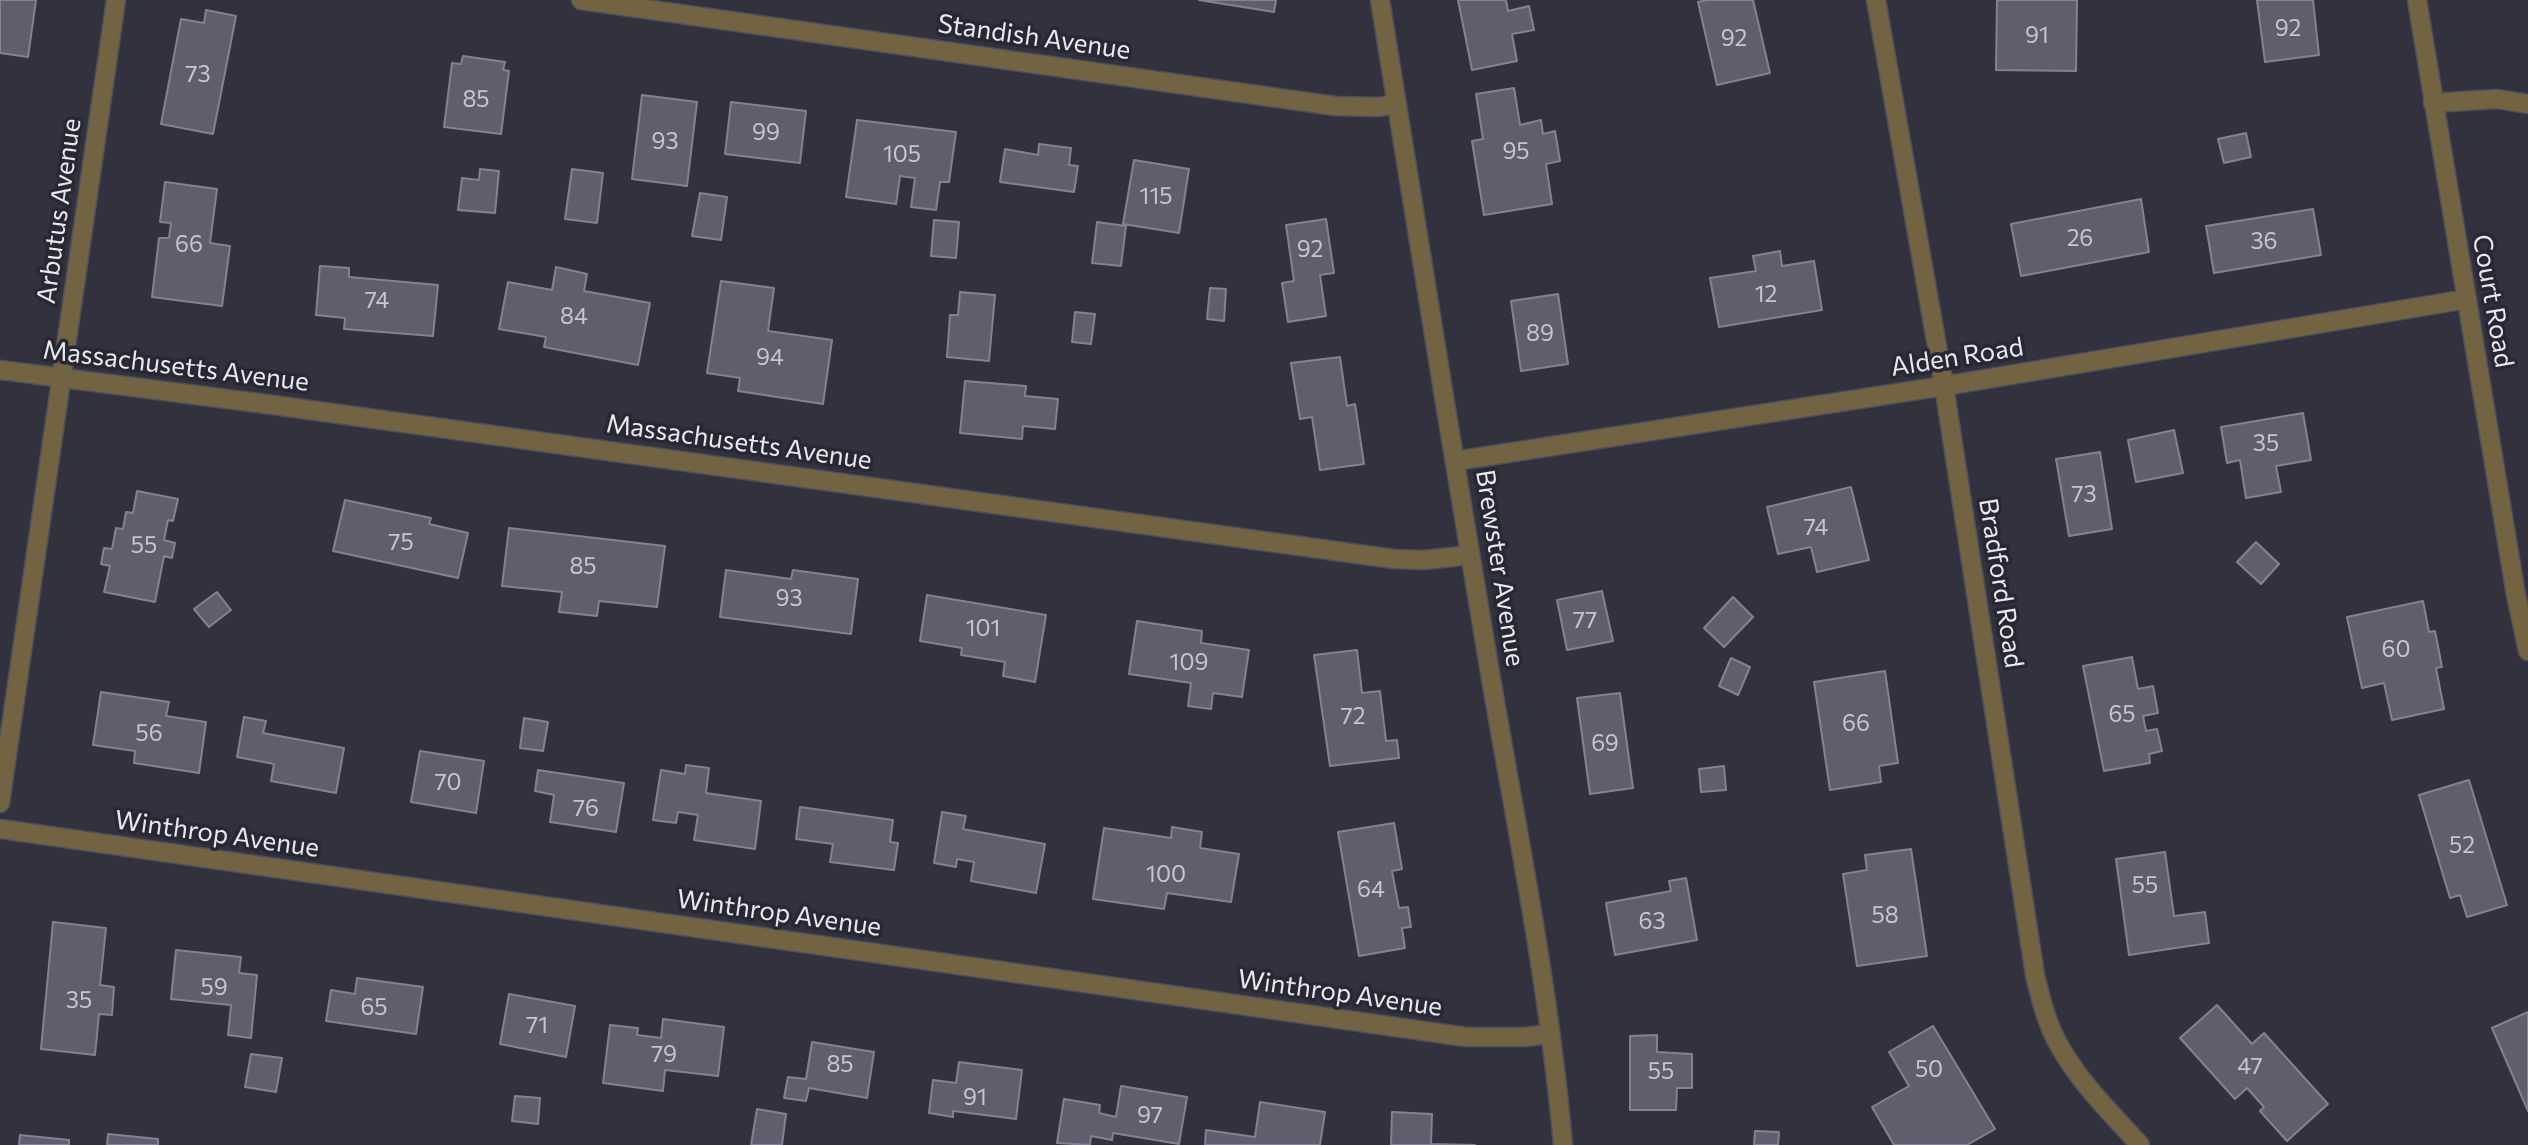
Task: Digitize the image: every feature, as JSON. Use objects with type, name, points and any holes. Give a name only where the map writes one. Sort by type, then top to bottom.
[{"type":"street","name":"Arbutus Avenue","points":[[0,803],[117,0]]},
{"type":"street","name":"Standish Avenue","points":[[581,0],[1335,106],[1378,107],[1397,104]]},
{"type":"street","name":"Brewster Avenue","points":[[1380,0],[1550,1034],[1563,1145]]},
{"type":"street","name":"Bradford Road","points":[[1876,0],[1944,386],[2040,998],[2059,1046],[2072,1066],[2140,1145]]},
{"type":"street","name":"Court Road","points":[[2417,0],[2516,595],[2528,651]]},
{"type":"street","points":[[2433,103],[2497,99],[2528,104]]},
{"type":"street","name":"Alden Road","points":[[1455,461],[1944,386],[2467,299]]},
{"type":"street","name":"Massachusetts Avenue","points":[[0,370],[1395,559],[1424,560],[1470,555]]},
{"type":"street","name":"Winthrop Avenue","points":[[0,830],[1466,1037],[1525,1037],[1550,1034]]},
{"type":"building","points":[[0,0],[36,0],[28,57],[0,53]]},
{"type":"building","points":[[1199,0],[1276,0],[1274,12]]},
{"type":"building","points":[[1458,0],[1506,0],[1508,11],[1529,6],[1534,30],[1512,34],[1517,61],[1472,70]]},
{"type":"building","points":[[1753,0],[1770,73],[1717,85],[1698,2]]},
{"type":"building","points":[[1997,0],[2077,0],[2076,71],[1996,70]]},
{"type":"building","points":[[2257,0],[2313,0],[2319,55],[2265,62]]},
{"type":"building","points":[[206,10],[236,16],[213,134],[161,124],[181,19],[204,23]]},
{"type":"building","points":[[463,56],[505,62],[503,70],[509,71],[501,134],[444,127],[452,63],[461,64]]},
{"type":"building","points":[[1514,88],[1520,125],[1541,120],[1543,134],[1555,131],[1560,161],[1546,164],[1552,204],[1484,215],[1472,141],[1483,139],[1476,94]]},
{"type":"building","points":[[642,95],[697,102],[687,186],[632,179]]},
{"type":"building","points":[[731,102],[806,111],[800,163],[725,154]]},
{"type":"building","points":[[857,120],[956,132],[949,182],[940,182],[936,210],[911,207],[915,178],[900,176],[896,204],[846,197]]},
{"type":"building","points":[[2246,133],[2251,157],[2224,163],[2218,139]]},
{"type":"building","points":[[1039,144],[1071,148],[1069,165],[1078,166],[1074,192],[1000,182],[1005,149],[1038,155]]},
{"type":"building","points":[[1134,160],[1189,169],[1179,233],[1123,224]]},
{"type":"building","points":[[480,169],[499,171],[495,213],[458,210],[462,178],[479,180]]},
{"type":"building","points":[[572,169],[603,173],[597,223],[565,219]]},
{"type":"building","points":[[165,182],[217,189],[210,243],[230,246],[222,306],[152,297],[159,238],[169,238],[171,223],[160,222]]},
{"type":"building","points":[[700,193],[727,197],[721,240],[692,236]]},
{"type":"building","points":[[2141,199],[2149,252],[2021,276],[2011,224]]},
{"type":"building","points":[[2313,209],[2321,255],[2214,273],[2206,226]]},
{"type":"building","points":[[1326,219],[1334,273],[1320,275],[1326,316],[1288,322],[1282,283],[1294,281],[1286,225]]},
{"type":"building","points":[[934,220],[959,222],[956,258],[931,256]]},
{"type":"building","points":[[1097,222],[1126,226],[1121,266],[1092,263]]},
{"type":"building","points":[[1780,251],[1782,266],[1814,261],[1822,310],[1719,327],[1710,278],[1756,271],[1753,256]]},
{"type":"building","points":[[320,266],[349,268],[349,277],[438,285],[433,336],[344,329],[345,318],[316,315]]},
{"type":"building","points":[[556,267],[587,274],[584,291],[650,303],[638,365],[544,347],[546,337],[499,329],[508,282],[552,290]]},
{"type":"building","points":[[721,281],[774,288],[768,331],[832,340],[823,404],[738,391],[740,378],[707,373]]},
{"type":"building","points":[[1210,288],[1226,289],[1224,321],[1207,319]]},
{"type":"building","points":[[960,292],[995,295],[989,361],[947,357],[950,315],[958,315]]},
{"type":"building","points":[[1558,294],[1568,364],[1521,371],[1511,301]]},
{"type":"building","points":[[1075,312],[1095,314],[1091,344],[1072,342]]},
{"type":"building","points":[[1340,357],[1347,406],[1355,404],[1364,464],[1320,470],[1312,417],[1300,419],[1291,363]]},
{"type":"building","points":[[965,381],[1026,386],[1025,396],[1058,399],[1055,429],[1023,426],[1022,439],[960,433]]},
{"type":"building","points":[[2303,413],[2311,460],[2276,466],[2281,492],[2246,498],[2240,460],[2227,463],[2221,427]]},
{"type":"building","points":[[2174,430],[2183,473],[2136,482],[2128,440]]},
{"type":"building","points":[[2100,452],[2112,529],[2069,536],[2056,459]]},
{"type":"building","points":[[1851,487],[1869,560],[1817,572],[1811,547],[1778,554],[1767,507]]},
{"type":"building","points":[[137,491],[178,499],[173,521],[168,520],[164,540],[175,543],[172,558],[164,556],[155,602],[104,592],[110,566],[101,564],[104,548],[112,549],[116,528],[123,529],[126,512],[133,513]]},
{"type":"building","points":[[345,500],[431,518],[429,524],[468,533],[458,578],[333,551]]},
{"type":"building","points":[[509,528],[665,546],[657,607],[599,601],[597,616],[559,612],[562,592],[502,586]]},
{"type":"building","points":[[2256,542],[2279,564],[2261,584],[2237,562]]},
{"type":"building","points":[[726,570],[791,579],[793,570],[858,579],[851,634],[720,617]]},
{"type":"building","points":[[1602,591],[1613,641],[1567,650],[1557,600]]},
{"type":"building","points":[[217,592],[231,610],[209,627],[194,609]]},
{"type":"building","points":[[927,595],[1046,615],[1035,682],[1003,676],[1005,662],[961,655],[962,648],[920,641]]},
{"type":"building","points":[[1733,597],[1753,617],[1724,647],[1704,628]]},
{"type":"building","points":[[2423,601],[2429,632],[2435,631],[2442,667],[2436,668],[2444,709],[2392,720],[2384,683],[2362,688],[2347,617]]},
{"type":"building","points":[[1137,621],[1202,631],[1201,643],[1249,650],[1242,697],[1213,693],[1211,709],[1188,706],[1191,683],[1129,674]]},
{"type":"building","points":[[1357,650],[1362,693],[1380,691],[1386,741],[1397,740],[1399,758],[1330,766],[1314,655]]},
{"type":"building","points":[[2132,657],[2138,689],[2153,686],[2158,713],[2143,716],[2146,731],[2157,729],[2162,751],[2149,754],[2150,763],[2104,771],[2083,666]]},
{"type":"building","points":[[1731,658],[1750,667],[1738,695],[1719,686]]},
{"type":"building","points":[[1885,671],[1898,763],[1879,766],[1881,782],[1830,790],[1814,682]]},
{"type":"building","points":[[101,692],[169,702],[166,716],[206,722],[199,773],[134,763],[135,751],[93,745]]},
{"type":"building","points":[[1620,693],[1633,788],[1590,794],[1577,698]]},
{"type":"building","points":[[244,717],[266,721],[263,733],[344,748],[336,793],[271,781],[274,764],[237,757]]},
{"type":"building","points":[[524,718],[548,722],[543,751],[520,748]]},
{"type":"building","points":[[420,751],[484,761],[476,813],[411,802]]},
{"type":"building","points":[[686,765],[709,768],[706,793],[761,801],[755,849],[694,840],[698,815],[678,812],[676,823],[653,820],[661,770],[685,774]]},
{"type":"building","points":[[1724,766],[1726,790],[1701,792],[1699,769]]},
{"type":"building","points":[[538,770],[624,783],[616,832],[550,822],[554,795],[535,791]]},
{"type":"building","points":[[2469,780],[2507,905],[2467,917],[2460,895],[2450,898],[2419,795]]},
{"type":"building","points":[[800,807],[893,820],[890,842],[898,843],[894,870],[830,862],[833,844],[796,839]]},
{"type":"building","points":[[942,812],[966,816],[963,829],[1045,844],[1036,893],[971,881],[974,862],[957,859],[956,867],[934,863]]},
{"type":"building","points":[[1394,823],[1402,869],[1392,871],[1399,908],[1408,907],[1411,927],[1402,928],[1405,948],[1359,956],[1338,832]]},
{"type":"building","points":[[1172,827],[1202,832],[1200,848],[1239,854],[1231,902],[1167,893],[1164,909],[1093,899],[1104,828],[1171,838]]},
{"type":"building","points":[[1911,849],[1927,956],[1857,966],[1843,874],[1867,870],[1865,855]]},
{"type":"building","points":[[2165,852],[2174,916],[2205,912],[2209,943],[2129,955],[2116,859]]},
{"type":"building","points":[[1686,878],[1697,940],[1615,955],[1606,903],[1671,891],[1669,881]]},
{"type":"building","points":[[53,922],[106,928],[100,985],[114,987],[112,1015],[99,1014],[95,1055],[41,1049]]},
{"type":"building","points":[[176,950],[241,957],[239,973],[257,975],[251,1038],[228,1035],[231,1005],[171,999]]},
{"type":"building","points":[[357,978],[423,987],[416,1034],[326,1021],[331,990],[355,994]]},
{"type":"building","points":[[509,994],[575,1006],[566,1057],[500,1044]]},
{"type":"building","points":[[2217,1005],[2252,1044],[2264,1033],[2328,1104],[2287,1141],[2260,1111],[2264,1107],[2247,1088],[2235,1099],[2180,1038]]},
{"type":"building","points":[[2528,1012],[2528,1111],[2492,1028]]},
{"type":"building","points":[[663,1019],[724,1027],[718,1076],[665,1070],[663,1091],[603,1083],[610,1025],[638,1028],[637,1035],[661,1038]]},
{"type":"building","points":[[1933,1026],[1995,1129],[1967,1145],[1894,1145],[1872,1107],[1909,1086],[1889,1052]]},
{"type":"building","points":[[1657,1035],[1657,1052],[1692,1054],[1692,1088],[1677,1088],[1676,1110],[1630,1110],[1630,1036]]},
{"type":"building","points":[[812,1042],[874,1052],[867,1098],[809,1088],[806,1101],[784,1098],[788,1077],[806,1079]]},
{"type":"building","points":[[251,1054],[282,1058],[276,1092],[245,1087]]},
{"type":"building","points":[[959,1062],[1022,1070],[1016,1119],[953,1111],[953,1117],[929,1113],[933,1080],[956,1083]]},
{"type":"building","points":[[1121,1086],[1187,1097],[1179,1144],[1113,1133],[1112,1140],[1091,1136],[1090,1145],[1057,1143],[1064,1099],[1100,1105],[1099,1113],[1116,1117]]},
{"type":"building","points":[[515,1096],[540,1098],[538,1124],[512,1121]]},
{"type":"building","points":[[1260,1102],[1325,1112],[1320,1145],[1205,1145],[1206,1130],[1255,1137]]},
{"type":"building","points":[[757,1109],[786,1114],[782,1145],[751,1145]]},
{"type":"building","points":[[1392,1112],[1432,1114],[1431,1144],[1475,1145],[1391,1145]]},
{"type":"building","points":[[1755,1131],[1779,1132],[1778,1145],[1754,1145]]},
{"type":"building","points":[[108,1134],[158,1139],[158,1145],[107,1145]]},
{"type":"building","points":[[20,1135],[69,1140],[69,1145],[19,1145]]}]
